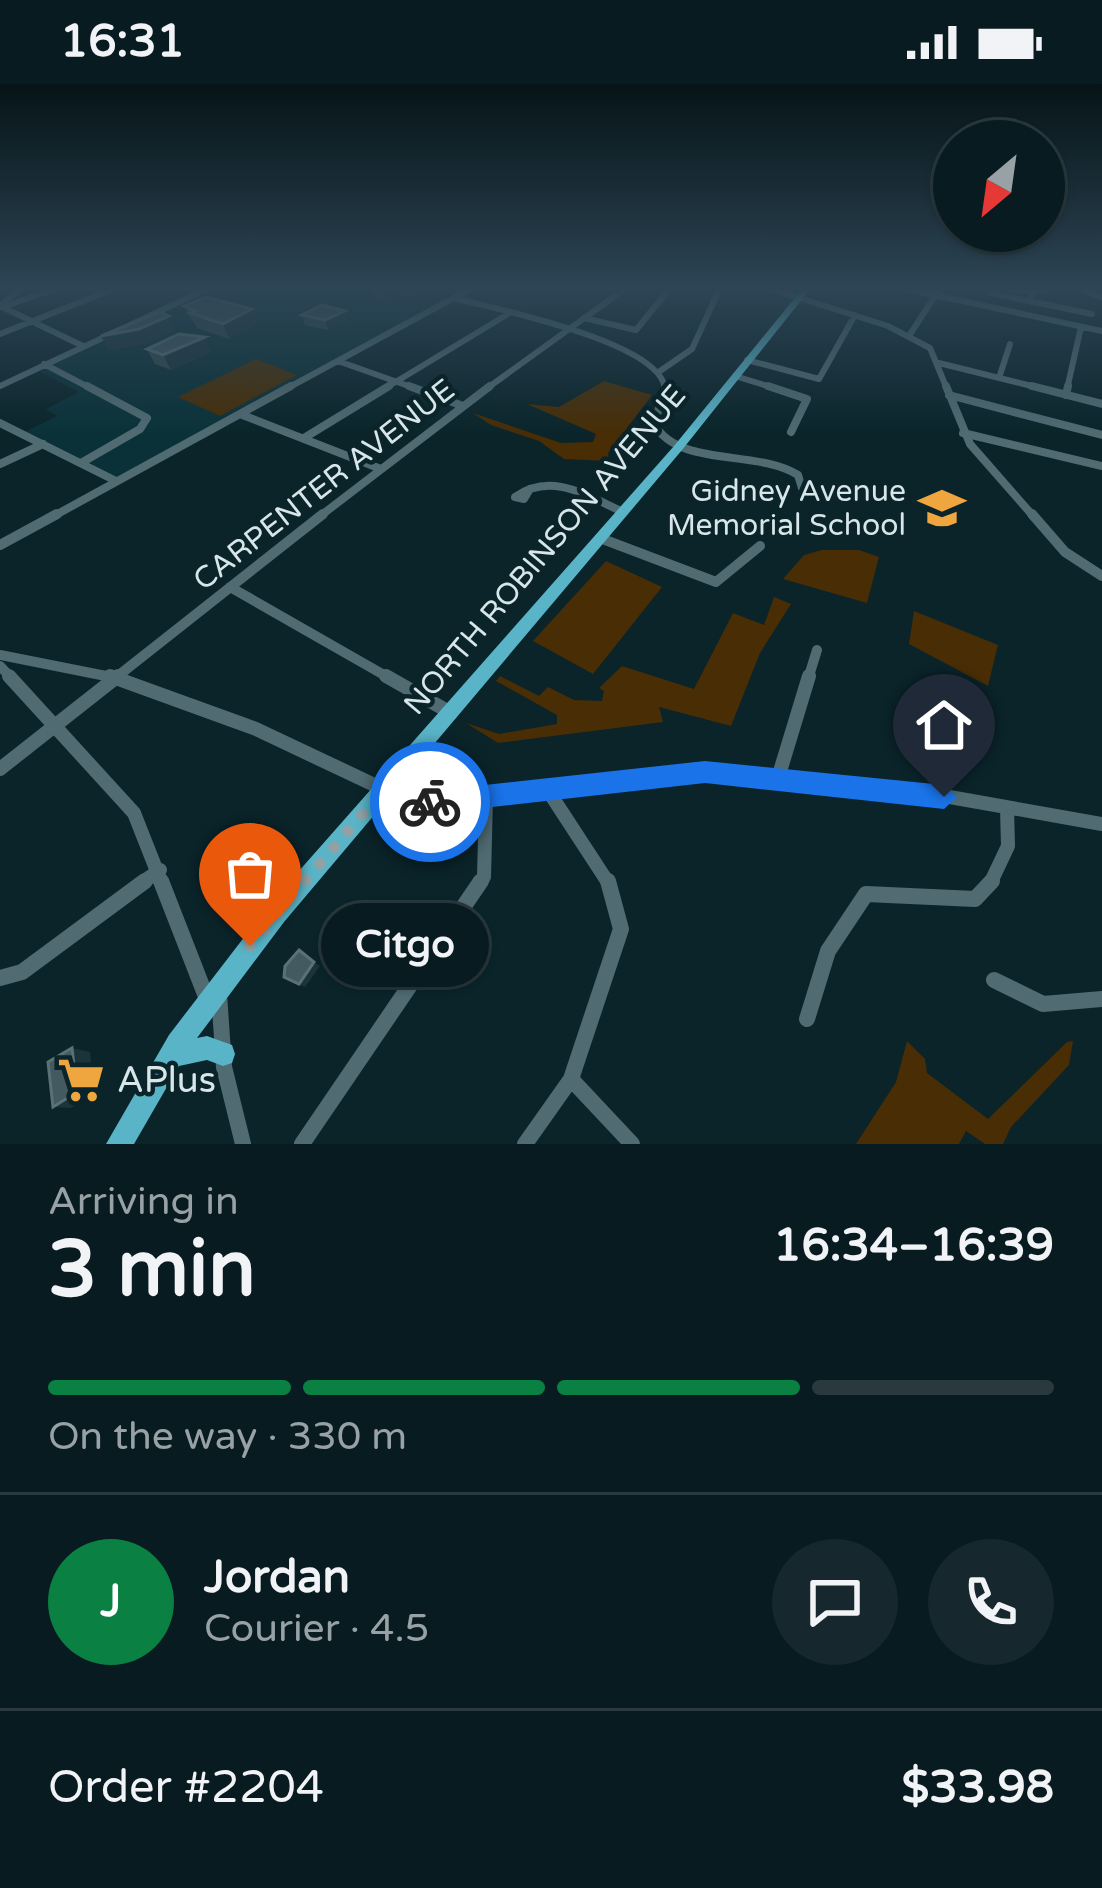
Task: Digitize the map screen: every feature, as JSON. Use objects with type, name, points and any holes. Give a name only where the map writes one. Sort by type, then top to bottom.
[{"type":"highway","name":"NORTH ROBINSON AVENUE","points":[[119,1144],[170,1056],[213,996],[382,791],[678,448],[766,337]]},
{"type":"highway","points":[[170,1056],[207,1048],[223,1054]]},
{"type":"street","points":[[65,337],[83,346]]},
{"type":"street","points":[[0,386],[101,337]]},
{"type":"street","points":[[0,545],[381,337]]},
{"type":"street","points":[[304,438],[470,337]]},
{"type":"street","name":"CARPENTER AVENUE","points":[[0,769],[381,469],[558,337]]},
{"type":"street","points":[[582,337],[660,371],[668,392],[654,430],[678,448],[767,456],[789,467],[802,488]]},
{"type":"street","points":[[660,371],[684,358],[698,337]]},
{"type":"street","points":[[748,360],[819,379],[843,337]]},
{"type":"street","points":[[912,337],[939,362],[1102,404]]},
{"type":"street","points":[[1066,395],[1082,337]]},
{"type":"street","points":[[999,378],[1010,344]]},
{"type":"street","points":[[338,361],[463,406]]},
{"type":"street","points":[[939,362],[963,433],[1065,552],[1102,576]]},
{"type":"street","points":[[44,364],[147,418],[140,429],[81,463]]},
{"type":"street","points":[[735,376],[804,397],[791,432]]},
{"type":"street","points":[[949,394],[1102,435]]},
{"type":"street","points":[[240,414],[381,469]]},
{"type":"street","points":[[0,423],[116,482]]},
{"type":"street","points":[[963,433],[1102,466]]},
{"type":"street","points":[[0,464],[43,444]]},
{"type":"street","points":[[530,489],[560,484],[623,512]]},
{"type":"street","points":[[600,538],[716,582],[760,546]]},
{"type":"street","points":[[230,587],[451,713]]},
{"type":"street","points":[[778,778],[818,650]]},
{"type":"street","points":[[0,655],[116,676],[256,729],[382,791],[428,802],[674,773],[898,788],[1102,824]]},
{"type":"street","points":[[29,659],[3,669],[129,806],[160,870],[213,996],[243,1144]]},
{"type":"street","points":[[526,1144],[571,1079],[605,989],[621,928],[620,908],[604,869],[548,789]]},
{"type":"street","points":[[302,1144],[484,877],[486,797]]},
{"type":"street","points":[[807,1019],[828,951],[866,894],[890,891],[975,899],[1008,852],[1013,837],[1006,808]]},
{"type":"street","points":[[0,978],[22,972],[160,870]]},
{"type":"street","points":[[994,980],[1043,1004],[1102,999]]},
{"type":"street","points":[[571,1079],[632,1144]]},
{"type":"shaded area","points":[[111,337],[378,337],[116,479],[24,432],[57,416],[46,409],[79,392],[39,371]]},
{"type":"shaded area","points":[[256,359],[297,375],[220,416],[178,397]]},
{"type":"shaded area","points":[[604,381],[652,395],[608,453],[609,461],[564,459],[539,441],[491,425],[473,413],[561,443],[593,442],[596,434],[527,404],[559,407]]},
{"type":"shaded area","points":[[859,550],[879,557],[867,603],[783,579],[804,555]]},
{"type":"shaded area","points":[[606,561],[662,587],[593,674],[533,641]]},
{"type":"shaded area","points":[[774,597],[791,604],[760,653],[731,726],[659,707],[663,722],[498,743],[466,723],[499,734],[557,724],[557,715],[496,681],[500,676],[539,696],[548,687],[574,700],[602,701],[604,691],[599,688],[622,666],[694,689],[733,613],[764,625]]},
{"type":"shaded area","points":[[914,611],[998,645],[988,686],[909,644]]},
{"type":"shaded area","points":[[907,1041],[925,1059],[927,1073],[988,1119],[1073,1041],[1069,1065],[1011,1127],[1003,1144],[985,1144],[966,1131],[959,1144],[856,1144],[896,1082]]},
{"type":"building","points":[[172,337],[204,337],[163,355],[147,349]]},
{"type":"building","points":[[299,950],[314,962],[299,984],[284,977],[285,966]]},
{"type":"building","points":[[72,1048],[77,1092],[53,1107],[48,1062]]},
{"type":"way so far","points":[[250,946],[382,791],[430,802]]},
{"type":"place","name":"Gidney Avenue Memorial School","points":[[942,508]]},
{"type":"place","name":"Citgo","points":[[250,946]]},
{"type":"place","name":"APlus","points":[[81,1080]]},
{"type":"route","points":[[430,802],[705,772],[898,788],[944,797]]}]
